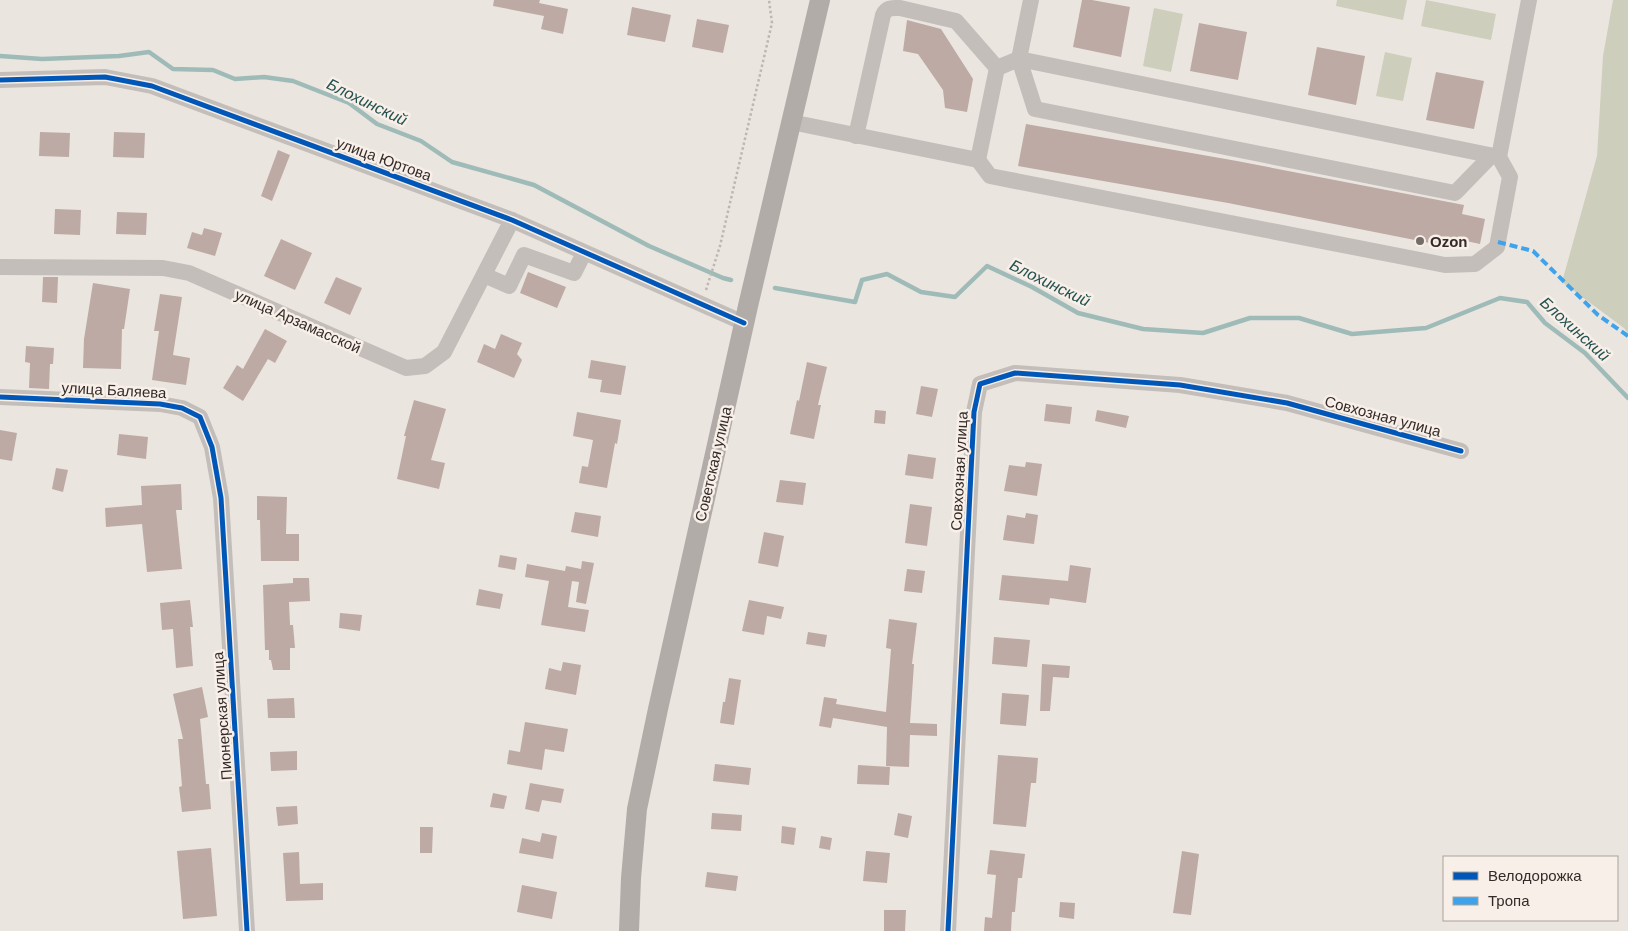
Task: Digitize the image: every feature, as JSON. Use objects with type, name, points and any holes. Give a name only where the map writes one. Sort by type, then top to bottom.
[{"type":"main road","name":"Советская улица","points":[[629,931],[637,809],[744,323],[820,0]]},
{"type":"street","points":[[1032,0],[1019,59],[1035,109],[1455,193],[1495,156],[1529,0]]},
{"type":"street","points":[[856,136],[883,15],[886,9],[900,8],[956,21],[997,68]]},
{"type":"street","points":[[791,122],[978,160],[990,176],[1445,265],[1476,264],[1497,247],[1510,177],[1495,156],[1019,59],[997,68]]},
{"type":"street","points":[[978,160],[997,68]]},
{"type":"street","name":"улица Юртова","points":[[0,80],[105,77],[152,86],[512,220],[744,323]]},
{"type":"street","name":"улица Арзамасской","points":[[0,267],[163,268],[189,273],[406,368],[425,366],[444,352],[512,220]]},
{"type":"street","points":[[484,274],[510,286],[524,254],[574,273],[584,253]]},
{"type":"street","name":"Совхозная улица","points":[[948,931],[974,412],[980,384],[1015,373],[1180,385],[1287,403],[1461,451]]},
{"type":"street","name":"улица Баляева","points":[[0,397],[160,404],[182,408],[200,416],[212,447],[221,498]]},
{"type":"street","name":"Пионерская улица","points":[[221,498],[247,931]]},
{"type":"path","points":[[707,287],[720,246],[772,23],[769,0]]},
{"type":"green space","points":[[1337,0],[1407,0],[1403,20],[1336,6]]},
{"type":"green space","points":[[1426,0],[1496,14],[1491,40],[1421,26]]},
{"type":"green space","points":[[1613,0],[1628,0],[1628,333],[1624,328],[1562,282],[1597,156],[1603,56]]},
{"type":"green space","points":[[1154,8],[1183,14],[1171,72],[1143,66]]},
{"type":"green space","points":[[1385,52],[1412,58],[1403,101],[1376,96]]},
{"type":"building","points":[[494,0],[540,0],[539,3],[568,9],[563,34],[541,29],[544,16],[493,6]]},
{"type":"building","points":[[1082,0],[1130,7],[1121,57],[1073,47]]},
{"type":"building","points":[[632,7],[671,15],[665,42],[627,35]]},
{"type":"building","points":[[697,19],[729,25],[723,53],[692,47]]},
{"type":"building","points":[[907,20],[941,29],[973,79],[967,112],[945,108],[943,90],[918,54],[903,51]]},
{"type":"building","points":[[1199,23],[1247,32],[1238,80],[1190,71]]},
{"type":"building","points":[[1317,47],[1365,56],[1356,105],[1308,95]]},
{"type":"building","points":[[1436,72],[1484,81],[1474,129],[1426,120]]},
{"type":"building","points":[[1026,124],[1237,161],[1464,205],[1462,214],[1485,219],[1480,244],[1457,239],[1455,248],[1228,203],[1018,166]]},
{"type":"building","points":[[40,132],[70,133],[69,157],[39,156]]},
{"type":"building","points":[[114,132],[145,133],[144,158],[113,157]]},
{"type":"building","points":[[278,150],[290,155],[272,201],[261,196]]},
{"type":"building","points":[[55,209],[81,210],[80,235],[54,234]]},
{"type":"building","points":[[117,212],[147,213],[146,235],[116,234]]},
{"type":"building","points":[[204,228],[222,233],[215,256],[187,248],[192,232],[202,235]]},
{"type":"building","points":[[281,239],[312,253],[295,290],[264,276]]},
{"type":"building","points":[[528,272],[566,287],[557,308],[520,293]]},
{"type":"building","points":[[43,277],[58,277],[57,303],[42,302]]},
{"type":"building","points":[[336,277],[362,288],[350,315],[324,303]]},
{"type":"building","points":[[93,283],[130,289],[124,329],[122,329],[121,369],[83,368],[84,339]]},
{"type":"building","points":[[160,294],[182,297],[173,355],[190,358],[186,385],[152,380],[159,331],[154,331]]},
{"type":"building","points":[[265,329],[287,341],[275,363],[268,359],[243,401],[223,388],[237,365],[243,369]]},
{"type":"building","points":[[501,334],[522,343],[517,354],[522,360],[514,378],[477,362],[484,344],[495,349]]},
{"type":"building","points":[[26,346],[54,348],[53,364],[50,364],[49,389],[29,388],[30,363],[25,362]]},
{"type":"building","points":[[591,360],[626,366],[621,395],[600,392],[602,380],[588,378]]},
{"type":"building","points":[[807,362],[827,367],[818,405],[821,405],[814,439],[790,434]]},
{"type":"building","points":[[921,386],[938,389],[932,417],[916,414]]},
{"type":"building","points":[[414,400],[446,409],[431,460],[445,463],[439,489],[397,479],[406,436],[404,436]]},
{"type":"building","points":[[1046,404],[1072,407],[1070,424],[1044,421]]},
{"type":"building","points":[[875,410],[886,411],[885,424],[874,423]]},
{"type":"building","points":[[1097,410],[1129,416],[1126,428],[1095,421]]},
{"type":"building","points":[[577,412],[621,420],[607,488],[579,483],[582,466],[588,467],[593,440],[573,436]]},
{"type":"building","points":[[0,430],[17,433],[12,461],[0,459]]},
{"type":"building","points":[[119,434],[148,437],[146,459],[117,455]]},
{"type":"building","points":[[908,454],[936,458],[933,479],[905,475]]},
{"type":"building","points":[[1026,462],[1042,464],[1037,496],[1004,491],[1009,465],[1025,467]]},
{"type":"building","points":[[56,468],[68,470],[63,492],[52,489]]},
{"type":"building","points":[[780,480],[806,483],[803,505],[776,502]]},
{"type":"building","points":[[181,484],[182,510],[176,510],[182,569],[147,572],[142,524],[106,527],[105,508],[142,505],[141,486]]},
{"type":"building","points":[[257,496],[287,497],[286,534],[299,534],[299,561],[261,561],[260,520],[257,520]]},
{"type":"building","points":[[910,504],[932,507],[927,546],[905,543]]},
{"type":"building","points":[[575,512],[601,516],[598,537],[571,532]]},
{"type":"building","points":[[1026,513],[1038,515],[1034,544],[1003,540],[1007,515],[1025,518]]},
{"type":"building","points":[[764,532],[784,536],[778,567],[758,563]]},
{"type":"building","points":[[500,555],[517,558],[515,570],[498,567]]},
{"type":"building","points":[[582,561],[594,563],[586,604],[576,602],[579,582],[572,581],[568,607],[589,610],[585,632],[541,625],[549,581],[525,577],[527,564],[565,571],[566,566],[581,569]]},
{"type":"building","points":[[1070,565],[1091,568],[1086,603],[1050,598],[1049,605],[999,600],[1002,575],[1068,581]]},
{"type":"building","points":[[907,569],[925,571],[922,593],[904,591]]},
{"type":"building","points":[[293,578],[309,578],[310,601],[289,602],[290,625],[293,625],[295,648],[290,648],[290,670],[273,670],[271,660],[269,660],[269,650],[265,650],[263,585],[293,583]]},
{"type":"building","points":[[479,589],[503,594],[500,609],[476,605]]},
{"type":"building","points":[[190,600],[193,627],[190,627],[193,666],[176,668],[173,629],[162,630],[160,603]]},
{"type":"building","points":[[749,600],[784,607],[781,619],[767,616],[764,635],[742,631]]},
{"type":"building","points":[[340,613],[362,615],[360,631],[339,628]]},
{"type":"building","points":[[889,619],[917,623],[912,664],[914,664],[910,723],[937,724],[937,736],[910,735],[909,767],[886,766],[887,727],[833,718],[831,728],[819,726],[824,697],[837,699],[836,704],[886,712],[891,649],[886,648]]},
{"type":"building","points":[[808,632],[827,635],[825,647],[806,644]]},
{"type":"building","points":[[994,637],[1030,640],[1027,667],[992,664]]},
{"type":"building","points":[[563,662],[581,665],[576,695],[545,689],[549,668],[561,671]]},
{"type":"building","points":[[1042,664],[1070,666],[1069,678],[1053,677],[1050,711],[1040,711]]},
{"type":"building","points":[[729,678],[741,680],[734,725],[720,723]]},
{"type":"building","points":[[202,687],[208,717],[200,719],[206,784],[209,784],[211,809],[182,812],[179,787],[182,786],[178,739],[183,739],[173,694]]},
{"type":"building","points":[[1002,693],[1029,695],[1026,726],[1000,724]]},
{"type":"building","points":[[294,698],[295,718],[268,718],[267,699]]},
{"type":"building","points":[[525,722],[568,729],[564,752],[545,749],[542,770],[507,764],[509,750],[520,752]]},
{"type":"building","points":[[297,751],[297,770],[271,771],[270,752]]},
{"type":"building","points":[[998,755],[1038,758],[1036,783],[1031,783],[1026,827],[993,824]]},
{"type":"building","points":[[715,764],[751,768],[749,785],[713,781]]},
{"type":"building","points":[[858,765],[890,767],[889,785],[857,784]]},
{"type":"building","points":[[530,783],[564,789],[561,803],[542,800],[539,812],[525,809]]},
{"type":"building","points":[[493,793],[507,796],[504,809],[490,807]]},
{"type":"building","points":[[297,806],[298,824],[278,826],[276,807]]},
{"type":"building","points":[[712,813],[742,815],[741,831],[711,829]]},
{"type":"building","points":[[898,813],[912,816],[908,838],[894,835]]},
{"type":"building","points":[[782,826],[796,828],[794,845],[781,843]]},
{"type":"building","points":[[420,827],[433,827],[432,853],[420,853]]},
{"type":"building","points":[[542,833],[557,836],[553,859],[519,853],[522,838],[540,842]]},
{"type":"building","points":[[821,836],[832,838],[830,850],[819,848]]},
{"type":"building","points":[[211,848],[217,916],[183,919],[177,851]]},
{"type":"building","points":[[990,850],[1025,854],[1022,878],[1018,878],[1011,931],[984,931],[985,917],[992,918],[996,875],[987,874]]},
{"type":"building","points":[[866,851],[890,853],[887,883],[863,881]]},
{"type":"building","points":[[1182,851],[1199,854],[1191,915],[1173,913]]},
{"type":"building","points":[[299,852],[300,884],[323,883],[323,900],[286,901],[283,853]]},
{"type":"building","points":[[707,872],[738,876],[736,891],[705,887]]},
{"type":"building","points":[[522,885],[557,892],[552,919],[517,912]]},
{"type":"building","points":[[1060,902],[1075,903],[1074,919],[1059,917]]},
{"type":"building","points":[[884,910],[906,910],[905,931],[884,931]]},
{"type":"waterway","name":"Блохинский","points":[[0,56],[42,59],[119,56],[149,52],[173,69],[213,70],[235,79],[264,77],[293,81],[349,103],[377,124],[421,141],[452,162],[534,185],[649,246],[731,280]]},
{"type":"waterway","name":"Блохинский","points":[[775,288],[855,302],[862,280],[887,274],[921,292],[955,297],[987,266],[1032,287],[1078,313],[1143,329],[1203,333],[1250,318],[1299,318],[1352,334],[1426,328],[1500,298],[1527,302],[1545,323],[1585,353],[1628,398]]},
{"type":"marked path","points":[[1498,242],[1533,251],[1598,315],[1628,336]]},
{"type":"cycle path","points":[[0,80],[105,77],[152,86],[512,220],[744,323]]},
{"type":"cycle path","points":[[948,931],[974,412],[980,384],[1015,373],[1180,385],[1287,403],[1461,451]]},
{"type":"cycle path","points":[[0,397],[160,404],[182,408],[200,417],[212,447],[221,498],[247,931]]},
{"type":"place","name":"Ozon","points":[[1420,241]]}]
